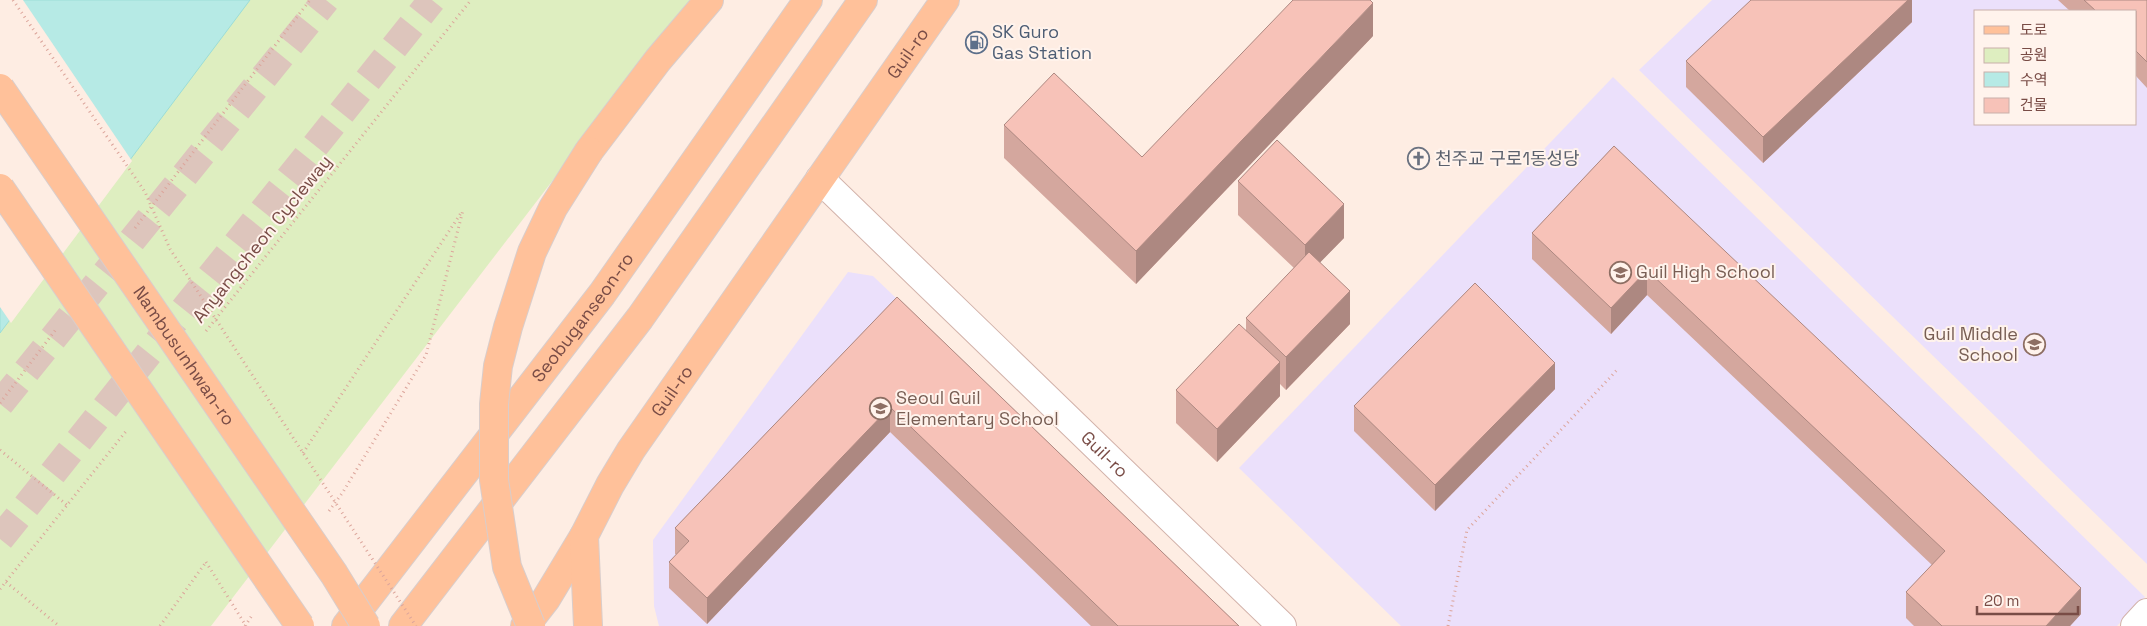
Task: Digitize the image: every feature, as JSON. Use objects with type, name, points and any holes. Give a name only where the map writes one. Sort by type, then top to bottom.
[{"type":"main road","points":[[531,626],[507,567],[494,480],[494,404],[498,366],[508,327],[532,252],[553,208],[589,151],[658,60],[709,0]]},
{"type":"main road","name":"Seobuganseon-ro","points":[[346,626],[602,294],[808,0]]},
{"type":"main road","points":[[403,626],[640,318],[863,0]]},
{"type":"main road","name":"Guil-ro","points":[[588,626],[584,536],[610,485],[631,450],[945,0]]},
{"type":"main road","name":"Nambusunhwan-ro","points":[[0,88],[334,574],[366,626]]},
{"type":"main road","points":[[0,188],[300,626]]},
{"type":"main road","points":[[525,626],[546,600],[584,536]]},
{"type":"street","name":"Guil-ro","points":[[820,179],[1282,626]]},
{"type":"street","points":[[2135,626],[2147,613]]},
{"type":"path","points":[[12,0],[144,192],[170,248],[416,626]]},
{"type":"path","points":[[134,229],[310,0]]},
{"type":"path","name":"Anyangcheon Cycleway","points":[[204,334],[471,0]]},
{"type":"path","points":[[303,453],[463,210],[426,355],[343,492],[326,516]]},
{"type":"path","points":[[0,402],[47,341]]},
{"type":"path","points":[[1448,626],[1468,530],[1617,370]]},
{"type":"path","points":[[0,589],[129,428]]},
{"type":"path","points":[[0,450],[67,506]]},
{"type":"path","points":[[160,626],[206,562],[245,626],[256,610]]},
{"type":"path","points":[[6,582],[59,626]]},
{"type":"shaded area","name":"Guil Middle School","points":[[1712,0],[2147,0],[2147,564],[1639,70]]},
{"type":"shaded area","name":"Guil High School","points":[[1613,77],[2145,597],[2117,626],[1401,626],[1239,468]]},
{"type":"shaded area","name":"Seoul Guil Elementary School","points":[[848,272],[873,276],[1239,626],[659,626],[654,606],[653,540]]},
{"type":"green space","points":[[0,0],[691,0],[211,626],[0,626]]},
{"type":"water","points":[[0,0],[250,0],[0,333]]},
{"type":"pier","points":[[0,0],[23,0],[132,161],[11,323],[0,307]]},
{"type":"building","points":[[1293,0],[1370,0],[1373,3],[1136,251],[1004,125],[1054,73],[1142,157]]},
{"type":"building","points":[[1751,0],[1908,0],[1763,137],[1686,61]]},
{"type":"building","points":[[2084,0],[2147,0],[2147,62],[2137,52],[2137,10],[2095,10]]},
{"type":"building","points":[[1277,140],[1344,204],[1305,245],[1238,181]]},
{"type":"building","points":[[1614,146],[2081,588],[2046,626],[1942,626],[1906,592],[1945,551],[1647,270],[1611,308],[1532,233]]},
{"type":"building","points":[[1309,252],[1350,291],[1286,357],[1246,318]]},
{"type":"building","points":[[1475,283],[1555,363],[1435,485],[1354,406]]},
{"type":"building","points":[[897,297],[1239,626],[1118,626],[890,407],[707,598],[669,562],[689,541],[675,528]]},
{"type":"building","points":[[1239,324],[1280,362],[1217,429],[1176,390]]},
{"type":"tunnel","points":[[0,404],[326,0]]},
{"type":"tunnel","points":[[0,539],[432,0]]},
{"type":"place","name":"SK Guro Gas Station","points":[[976,42]]},
{"type":"place","name":"천주교 구로1동성당","points":[[1419,159]]},
{"type":"place","name":"Guil High School","points":[[1620,272]]},
{"type":"place","name":"Guil Middle School","points":[[2034,344]]},
{"type":"place","name":"Seoul Guil Elementary School","points":[[880,408]]}]
